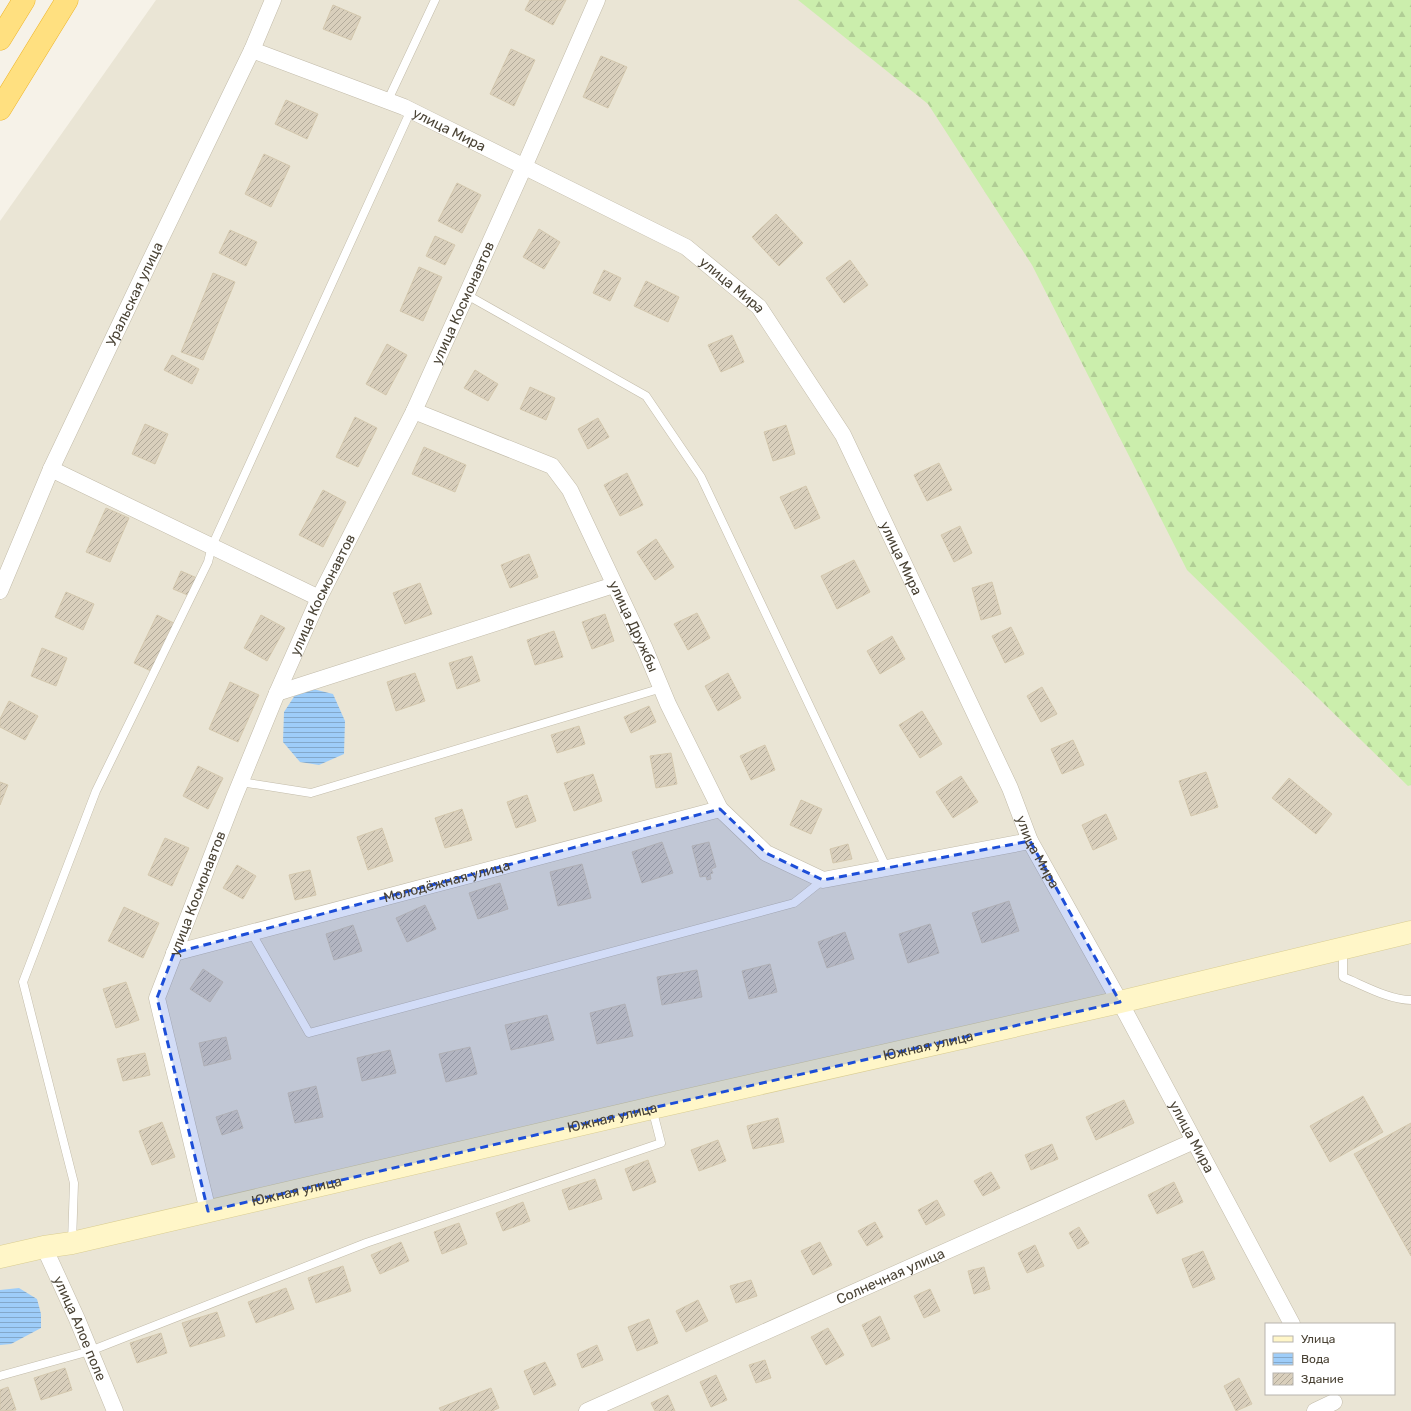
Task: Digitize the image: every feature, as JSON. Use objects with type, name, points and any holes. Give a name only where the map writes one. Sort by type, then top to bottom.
[{"type":"highway","points":[[0,39],[24,0]]},
{"type":"highway","points":[[0,109],[67,0]]},
{"type":"highway","points":[[0,125],[37,50]]},
{"type":"main road","name":"Южная улица","points":[[0,1257],[44,1247],[72,1243],[652,1108],[1120,1002],[1411,932]]},
{"type":"street","name":"Уральская улица","points":[[0,591],[51,469],[252,50],[273,0]]},
{"type":"street","name":"улица Космонавтов","points":[[208,1211],[157,998],[277,693],[319,598],[414,411],[524,167],[597,0]]},
{"type":"street","name":"улица Мира","points":[[252,50],[388,100],[411,110],[686,246],[759,307],[843,436],[1010,788],[1030,840],[1120,1002],[1291,1323]]},
{"type":"street","name":"улица Дружбы","points":[[414,411],[552,466],[570,490],[720,809],[766,853],[823,880]]},
{"type":"street","points":[[51,469],[319,598]]},
{"type":"street","points":[[277,693],[614,585]]},
{"type":"street","name":"Молодёжная улица","points":[[174,953],[720,809]]},
{"type":"street","points":[[823,880],[1030,840]]},
{"type":"street","name":"Солнечная улица","points":[[586,1411],[1194,1141]]},
{"type":"street","name":"улица Алое поле","points":[[44,1247],[115,1411]]},
{"type":"street","points":[[1315,1411],[1334,1402]]},
{"type":"lane","points":[[388,100],[435,0]]},
{"type":"lane","points":[[72,1243],[74,1183],[23,982],[96,791],[208,562],[212,546],[411,110]]},
{"type":"lane","points":[[467,295],[646,396],[701,477],[886,867]]},
{"type":"lane","points":[[241,782],[311,793],[662,688]]},
{"type":"lane","points":[[251,932],[309,1033],[794,903],[823,880]]},
{"type":"lane","points":[[1342,948],[1343,977],[1391,997],[1411,1000]]},
{"type":"lane","points":[[0,1376],[90,1351],[366,1244],[661,1143],[652,1108]]},
{"type":"highlighted area","points":[[720,809],[766,853],[823,880],[1030,841],[1120,1002],[652,1108],[208,1211],[157,998],[174,953]]},
{"type":"shaded area","points":[[156,0],[1120,0],[1411,536],[1411,1411],[0,1411],[0,221]]},
{"type":"green space","points":[[798,0],[1411,0],[1411,785],[1408,786],[1187,570],[1032,265],[928,104]]},
{"type":"water","points":[[301,686],[333,694],[345,721],[344,754],[319,765],[300,762],[283,742],[284,712]]},
{"type":"water","points":[[19,1288],[37,1299],[41,1314],[41,1328],[11,1344],[0,1345],[0,1290]]},
{"type":"building","points":[[530,0],[566,0],[553,25],[525,10]]},
{"type":"building","points":[[333,5],[361,17],[351,40],[323,29]]},
{"type":"building","points":[[511,49],[535,60],[514,106],[490,94]]},
{"type":"building","points":[[601,56],[627,67],[608,108],[583,97]]},
{"type":"building","points":[[286,100],[318,114],[307,139],[275,124]]},
{"type":"building","points":[[264,154],[290,166],[271,207],[245,194]]},
{"type":"building","points":[[457,183],[481,195],[462,233],[438,221]]},
{"type":"building","points":[[776,214],[803,243],[779,266],[752,237]]},
{"type":"building","points":[[539,229],[560,242],[544,269],[523,257]]},
{"type":"building","points":[[230,230],[257,242],[246,266],[219,253]]},
{"type":"building","points":[[435,236],[455,245],[445,265],[426,256]]},
{"type":"building","points":[[850,260],[868,285],[844,303],[826,278]]},
{"type":"building","points":[[419,267],[442,277],[423,321],[400,311]]},
{"type":"building","points":[[604,270],[621,278],[610,301],[593,293]]},
{"type":"building","points":[[213,273],[235,282],[203,360],[181,352]]},
{"type":"building","points":[[646,281],[679,297],[668,322],[634,306]]},
{"type":"building","points":[[732,335],[744,362],[721,372],[708,345]]},
{"type":"building","points":[[387,344],[407,355],[386,395],[366,384]]},
{"type":"building","points":[[172,355],[199,369],[192,384],[164,370]]},
{"type":"building","points":[[475,370],[498,384],[488,401],[464,388]]},
{"type":"building","points":[[530,387],[555,398],[546,420],[520,409]]},
{"type":"building","points":[[355,417],[377,428],[358,467],[336,457]]},
{"type":"building","points":[[598,418],[609,437],[588,449],[578,429]]},
{"type":"building","points":[[145,424],[168,434],[155,464],[132,454]]},
{"type":"building","points":[[786,425],[795,454],[773,461],[764,432]]},
{"type":"building","points":[[424,447],[466,465],[455,492],[412,474]]},
{"type":"building","points":[[939,463],[952,490],[927,501],[914,475]]},
{"type":"building","points":[[627,473],[643,505],[620,516],[604,485]]},
{"type":"building","points":[[806,486],[820,518],[795,529],[780,497]]},
{"type":"building","points":[[323,490],[346,502],[323,547],[299,535]]},
{"type":"building","points":[[106,508],[129,518],[110,562],[86,552]]},
{"type":"building","points":[[960,526],[972,553],[954,562],[941,535]]},
{"type":"building","points":[[656,539],[674,567],[655,580],[637,552]]},
{"type":"building","points":[[529,554],[538,577],[510,588],[501,565]]},
{"type":"building","points":[[854,560],[870,592],[837,609],[821,576]]},
{"type":"building","points":[[181,571],[197,578],[190,596],[173,589]]},
{"type":"building","points":[[992,582],[1001,614],[981,620],[972,588]]},
{"type":"building","points":[[420,583],[432,614],[405,624],[393,593]]},
{"type":"building","points":[[66,592],[94,604],[83,630],[55,617]]},
{"type":"building","points":[[697,613],[710,638],[688,650],[674,624]]},
{"type":"building","points":[[605,614],[614,641],[592,649],[582,622]]},
{"type":"building","points":[[157,615],[176,624],[153,672],[134,663]]},
{"type":"building","points":[[261,615],[285,628],[267,661],[244,648]]},
{"type":"building","points":[[1011,627],[1024,654],[1005,663],[992,636]]},
{"type":"building","points":[[554,631],[563,657],[535,665],[527,640]]},
{"type":"building","points":[[892,636],[905,659],[880,674],[867,651]]},
{"type":"building","points":[[42,648],[67,658],[56,686],[31,676]]},
{"type":"building","points":[[472,656],[480,681],[457,689],[449,663]]},
{"type":"building","points":[[415,673],[425,701],[396,711],[387,682]]},
{"type":"building","points":[[728,673],[741,698],[718,711],[705,686]]},
{"type":"building","points":[[230,682],[259,695],[238,742],[209,729]]},
{"type":"building","points":[[1042,687],[1057,714],[1041,722],[1027,696]]},
{"type":"building","points":[[9,701],[38,716],[25,740],[0,727],[0,719]]},
{"type":"building","points":[[649,706],[656,722],[631,733],[624,717]]},
{"type":"building","points":[[922,711],[942,744],[920,758],[899,725]]},
{"type":"building","points":[[579,726],[585,744],[557,753],[551,735]]},
{"type":"building","points":[[1073,740],[1084,765],[1062,774],[1051,749]]},
{"type":"building","points":[[765,745],[775,770],[751,780],[740,756]]},
{"type":"building","points":[[671,753],[677,784],[656,788],[650,756]]},
{"type":"building","points":[[198,766],[223,778],[208,809],[183,796]]},
{"type":"building","points":[[1206,772],[1218,807],[1191,816],[1179,781]]},
{"type":"building","points":[[593,774],[602,801],[574,811],[564,783]]},
{"type":"building","points":[[961,776],[978,802],[953,818],[936,792]]},
{"type":"building","points":[[1289,778],[1332,814],[1316,834],[1272,798]]},
{"type":"building","points":[[0,782],[8,785],[0,805]]},
{"type":"building","points":[[527,795],[536,821],[516,828],[507,802]]},
{"type":"building","points":[[801,800],[822,809],[811,834],[790,825]]},
{"type":"building","points":[[462,809],[472,840],[445,848],[435,818]]},
{"type":"building","points":[[1106,814],[1117,839],[1093,850],[1082,825]]},
{"type":"building","points":[[382,828],[393,861],[368,870],[357,837]]},
{"type":"building","points":[[165,838],[189,848],[172,886],[148,875]]},
{"type":"building","points":[[662,842],[673,873],[642,883],[632,852]]},
{"type":"building","points":[[709,842],[716,867],[711,869],[713,873],[710,874],[711,879],[707,880],[706,876],[700,877],[692,846]]},
{"type":"building","points":[[848,844],[852,859],[833,863],[830,849]]},
{"type":"building","points":[[582,864],[591,898],[558,906],[550,872]]},
{"type":"building","points":[[237,865],[256,876],[243,899],[223,888]]},
{"type":"building","points":[[310,870],[316,895],[295,900],[289,875]]},
{"type":"building","points":[[500,883],[508,909],[478,919],[469,893]]},
{"type":"building","points":[[1009,901],[1019,931],[982,943],[972,913]]},
{"type":"building","points":[[425,905],[436,929],[407,942],[396,918]]},
{"type":"building","points":[[124,907],[159,923],[143,958],[108,941]]},
{"type":"building","points":[[930,924],[939,953],[908,963],[899,934]]},
{"type":"building","points":[[353,925],[362,951],[334,960],[326,934]]},
{"type":"building","points":[[845,932],[854,959],[827,968],[818,942]]},
{"type":"building","points":[[770,964],[777,992],[749,999],[742,971]]},
{"type":"building","points":[[203,969],[223,982],[210,1002],[190,989]]},
{"type":"building","points":[[697,970],[702,997],[662,1005],[657,977]]},
{"type":"building","points":[[126,982],[139,1020],[116,1028],[103,989]]},
{"type":"building","points":[[625,1004],[633,1036],[597,1044],[590,1013]]},
{"type":"building","points":[[547,1015],[554,1040],[511,1050],[505,1025]]},
{"type":"building","points":[[226,1037],[231,1059],[204,1066],[199,1043]]},
{"type":"building","points":[[470,1047],[477,1074],[446,1082],[439,1054]]},
{"type":"building","points":[[390,1050],[396,1073],[362,1081],[357,1058]]},
{"type":"building","points":[[145,1053],[150,1075],[123,1081],[117,1059]]},
{"type":"building","points":[[316,1086],[323,1117],[295,1123],[288,1093]]},
{"type":"building","points":[[1363,1096],[1383,1132],[1330,1162],[1310,1126]]},
{"type":"building","points":[[1124,1100],[1134,1123],[1096,1140],[1086,1117]]},
{"type":"building","points":[[237,1110],[243,1128],[222,1135],[216,1117]]},
{"type":"building","points":[[778,1118],[784,1142],[753,1149],[747,1126]]},
{"type":"building","points":[[162,1122],[175,1157],[152,1165],[139,1131]]},
{"type":"building","points":[[1411,1123],[1411,1256],[1354,1154]]},
{"type":"building","points":[[718,1140],[726,1161],[699,1171],[691,1150]]},
{"type":"building","points":[[1052,1144],[1058,1159],[1031,1170],[1025,1155]]},
{"type":"building","points":[[648,1160],[656,1182],[633,1191],[625,1169]]},
{"type":"building","points":[[991,1172],[1000,1188],[983,1196],[974,1181]]},
{"type":"building","points":[[595,1179],[602,1199],[569,1210],[562,1190]]},
{"type":"building","points":[[1174,1182],[1183,1202],[1157,1214],[1148,1195]]},
{"type":"building","points":[[937,1200],[945,1215],[926,1225],[918,1210]]},
{"type":"building","points":[[523,1202],[530,1221],[503,1231],[496,1213]]},
{"type":"building","points":[[875,1222],[883,1237],[867,1246],[858,1231]]},
{"type":"building","points":[[459,1223],[467,1244],[442,1254],[434,1232]]},
{"type":"building","points":[[1079,1227],[1089,1243],[1078,1249],[1069,1233]]},
{"type":"building","points":[[401,1242],[409,1261],[380,1274],[371,1255]]},
{"type":"building","points":[[820,1242],[832,1265],[813,1275],[801,1251]]},
{"type":"building","points":[[1035,1245],[1044,1266],[1027,1273],[1018,1253]]},
{"type":"building","points":[[1203,1251],[1215,1279],[1193,1288],[1182,1259]]},
{"type":"building","points":[[343,1266],[351,1291],[316,1303],[308,1278]]},
{"type":"building","points":[[984,1267],[990,1289],[974,1294],[968,1271]]},
{"type":"building","points":[[751,1280],[757,1296],[736,1303],[730,1286]]},
{"type":"building","points":[[286,1288],[294,1309],[256,1323],[248,1302]]},
{"type":"building","points":[[930,1289],[940,1311],[924,1318],[914,1296]]},
{"type":"building","points":[[698,1300],[708,1321],[686,1332],[676,1311]]},
{"type":"building","points":[[217,1312],[225,1336],[190,1347],[182,1323]]},
{"type":"building","points":[[880,1316],[890,1339],[872,1347],[862,1325]]},
{"type":"building","points":[[649,1319],[658,1343],[637,1351],[628,1327]]},
{"type":"building","points":[[828,1328],[844,1355],[826,1365],[811,1337]]},
{"type":"building","points":[[161,1333],[167,1353],[137,1363],[130,1343]]},
{"type":"building","points":[[597,1345],[603,1360],[582,1368],[577,1354]]},
{"type":"building","points":[[765,1360],[771,1378],[756,1383],[749,1365]]},
{"type":"building","points":[[545,1362],[556,1385],[534,1395],[524,1371]]},
{"type":"building","points":[[65,1368],[72,1390],[41,1400],[34,1378]]},
{"type":"building","points":[[716,1375],[727,1400],[711,1407],[700,1382]]},
{"type":"building","points":[[1239,1378],[1252,1404],[1236,1411],[1224,1386]]},
{"type":"building","points":[[8,1387],[16,1410],[0,1411],[0,1390]]},
{"type":"building","points":[[491,1388],[499,1408],[492,1411],[441,1411],[439,1408]]},
{"type":"building","points":[[668,1395],[675,1411],[655,1411],[651,1403]]}]
